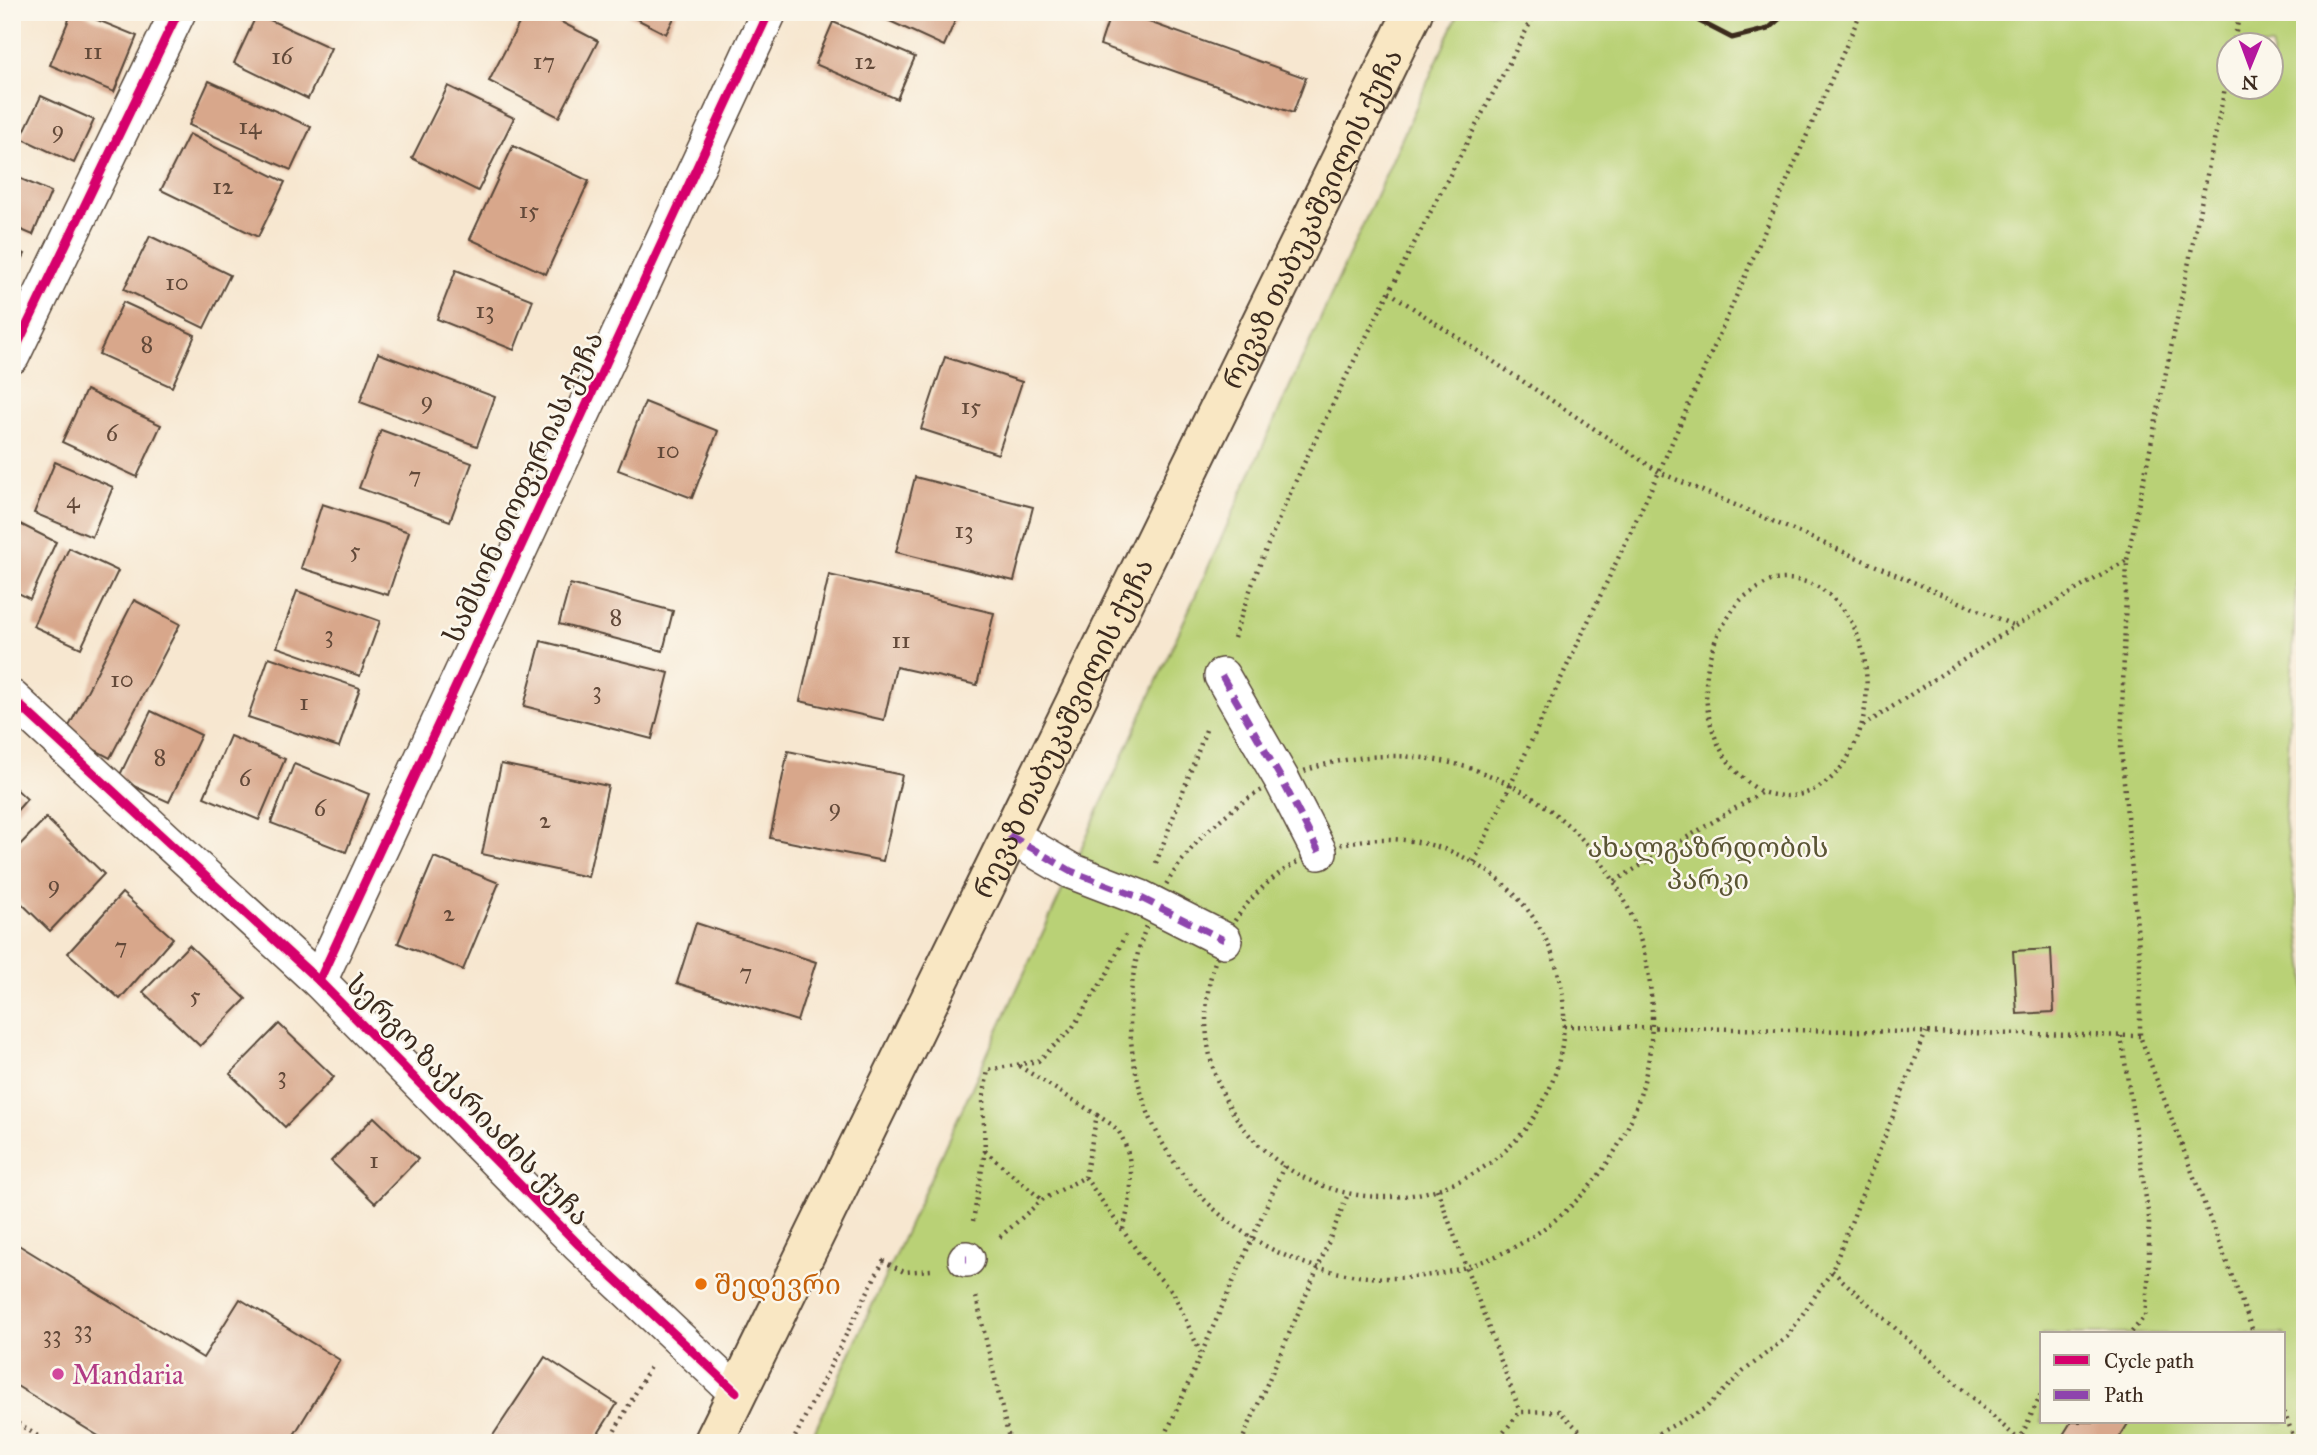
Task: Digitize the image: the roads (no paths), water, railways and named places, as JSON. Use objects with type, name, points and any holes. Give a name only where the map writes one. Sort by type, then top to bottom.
[{"type":"main road","name":"რევაზ თაბუკაშვილის ქუჩა","points":[[713,1443],[1413,12]]},
{"type":"street","points":[[12,356],[178,12]]},
{"type":"street","name":"სამსონ თოფურიას ქუჩა","points":[[319,981],[769,12]]},
{"type":"street","points":[[1222,676],[1282,780],[1319,852]]},
{"type":"street","name":"სერგო ზაქარიაძის ქუჩა","points":[[12,698],[319,981],[579,1245],[736,1392]]},
{"type":"street","points":[[1009,835],[1071,871],[1147,902],[1224,940]]},
{"type":"railway","points":[[1693,12],[1699,21],[1732,38],[1768,29],[1787,12]]},
{"type":"place","name":"შედევრი","points":[[701,1284]]},
{"type":"place","name":"Mandaria","points":[[58,1374]]},
{"type":"park label","name":"ახალგაზრდობის პარკი","points":[[1708,863]]}]
